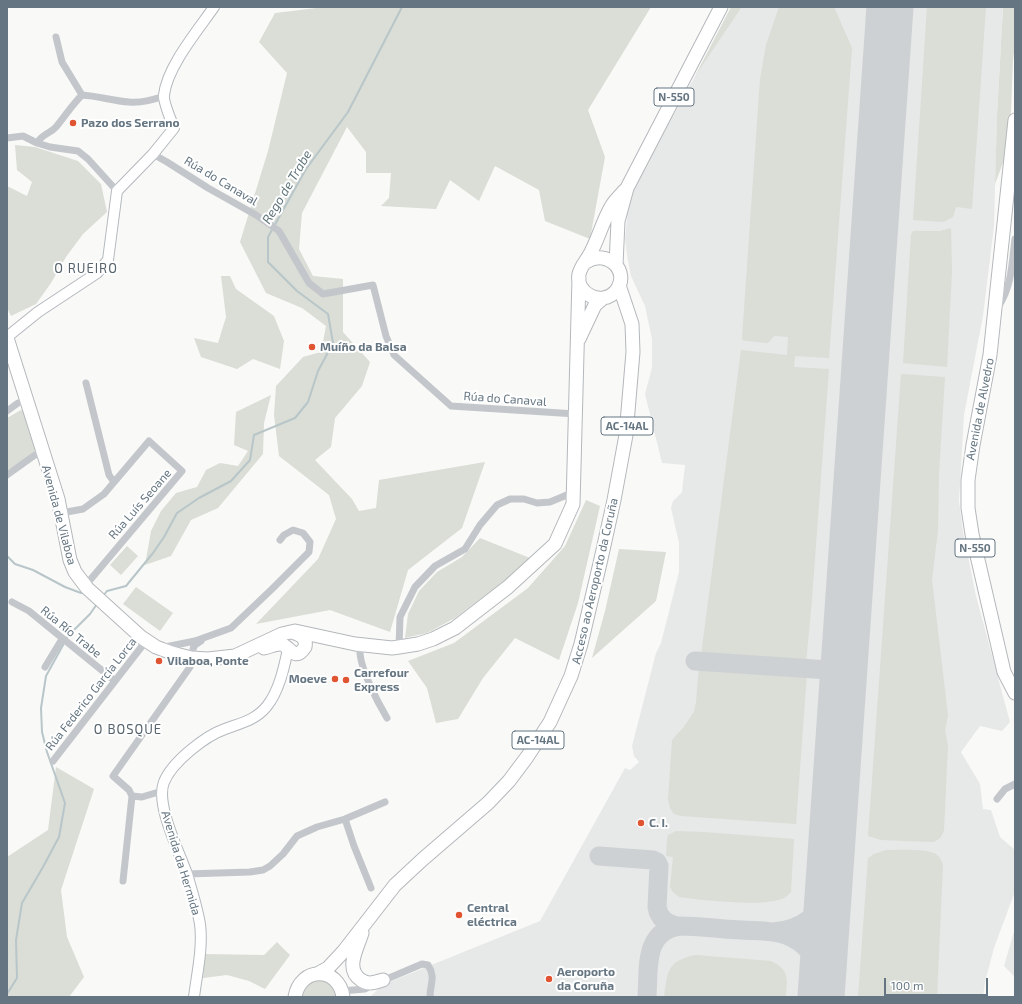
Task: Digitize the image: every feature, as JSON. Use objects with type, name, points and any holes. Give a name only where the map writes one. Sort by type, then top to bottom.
[{"type":"highway","name":"N-550","points":[[611,293],[620,278],[616,265],[618,221],[627,188],[721,7]]},
{"type":"highway","name":"Avenida de Alvedro","points":[[1015,120],[1005,274],[995,311],[989,362],[969,467],[968,480],[968,508],[972,534],[1004,672],[1015,693]]},
{"type":"highway","name":"N-550","points":[[579,278],[579,272],[586,262],[612,206],[627,188]]},
{"type":"highway","points":[[586,262],[591,258],[598,257],[611,260],[616,265]]},
{"type":"highway","points":[[579,278],[580,285],[589,296],[596,298],[611,293]]},
{"type":"highway","points":[[235,656],[280,644],[293,649],[319,644],[332,644],[360,648],[396,647],[418,644],[433,639],[455,628],[508,587],[555,544],[573,504],[579,278]]},
{"type":"highway","points":[[577,342],[596,305],[611,293]]},
{"type":"highway","name":"Acceso ao Aeroporto da Coruña","points":[[295,997],[296,990],[304,979],[328,968],[343,952],[395,885],[488,803],[508,781],[527,757],[550,722],[568,683],[582,644],[614,500],[626,435],[633,352],[624,314],[611,293]]},
{"type":"highway","name":"Avenida de Vilaboa","points":[[7,338],[28,400],[61,513],[70,560],[75,572],[86,587],[106,606],[151,644],[172,653],[196,658],[217,659],[235,656]]},
{"type":"highway","points":[[235,656],[245,647],[257,640],[278,630],[292,626],[312,626],[332,630],[345,635],[396,647]]},
{"type":"highway","points":[[235,656],[282,634],[295,632],[302,629],[312,629],[332,634],[345,635]]},
{"type":"highway","points":[[257,640],[265,639],[289,630],[355,644],[396,647]]},
{"type":"highway","points":[[293,649],[290,637],[295,632]]},
{"type":"highway","name":"Acceso ao Aeroporto da Coruña","points":[[342,991],[346,959],[366,924]]},
{"type":"highway","name":"AC-14AL","points":[[366,924],[353,960],[352,968],[354,974],[363,982],[369,983],[383,980]]},
{"type":"highway","points":[[317,974],[331,976],[342,991]]},
{"type":"street","points":[[7,338],[38,312],[97,273],[108,260],[117,190],[153,154],[174,128],[164,96],[169,78],[182,54],[214,7]]},
{"type":"street","points":[[56,37],[62,62],[82,95]]},
{"type":"street","points":[[37,143],[41,136],[55,128],[82,95],[129,102],[156,99],[164,96]]},
{"type":"street","points":[[7,138],[23,136],[37,143],[50,147],[78,151],[88,159],[117,190]]},
{"type":"street","name":"Rúa do Canaval","points":[[153,154],[208,188],[256,215],[279,231],[309,283],[323,294],[373,284],[386,336],[394,355],[450,406],[576,414]]},
{"type":"street","points":[[1005,274],[1015,239]]},
{"type":"street","points":[[61,513],[83,509],[104,494],[114,482],[109,475],[86,383]]},
{"type":"street","points":[[7,411],[18,403],[28,400]]},
{"type":"street","name":"Rúa Luís Seoane","points":[[86,587],[182,471],[149,441],[114,482]]},
{"type":"street","points":[[7,475],[35,455],[43,452]]},
{"type":"street","points":[[396,647],[400,617],[414,587],[435,566],[465,548],[480,525],[497,505],[510,499],[524,499],[538,503],[550,502],[574,492]]},
{"type":"street","points":[[151,644],[174,646],[210,636],[231,628],[309,552],[310,542],[303,533],[293,530],[284,535],[280,540]]},
{"type":"street","name":"Rúa Río Trabe","points":[[12,602],[29,611],[115,681]]},
{"type":"street","points":[[124,881],[132,796],[130,790],[113,776],[196,658],[192,649],[194,646],[210,636]]},
{"type":"street","points":[[45,667],[62,639]]},
{"type":"street","name":"Rúa Federico García Lorca","points":[[53,761],[115,681],[151,644]]},
{"type":"street","points":[[360,648],[362,665],[387,718]]},
{"type":"street","name":"Avenida da Hermida","points":[[194,997],[200,947],[200,926],[197,908],[187,874],[165,816],[162,802],[164,782],[170,771],[183,757],[206,739],[224,729],[251,720],[268,705],[293,649]]},
{"type":"street","points":[[997,799],[1005,790],[1015,784]]},
{"type":"street","points":[[132,796],[142,797],[162,791]]},
{"type":"street","points":[[187,874],[250,872],[263,870],[270,866],[283,854],[297,836],[386,802]]},
{"type":"street","points":[[344,819],[371,888]]},
{"type":"street","points":[[342,991],[365,989],[422,964],[428,965],[432,971],[433,979],[430,997]]},
{"type":"shaded area","points":[[325,7],[651,7],[588,110],[605,157],[590,239],[545,221],[539,190],[495,166],[479,201],[450,180],[436,209],[381,206],[389,198],[391,173],[366,173],[366,152],[347,127],[302,213],[299,249],[313,276],[343,279],[343,332],[370,362],[362,386],[335,418],[331,447],[315,460],[352,499],[359,511],[376,508],[379,480],[485,462],[462,528],[408,570],[390,632],[330,610],[256,624],[318,559],[336,519],[329,495],[279,456],[274,415],[276,386],[303,357],[321,352],[326,326],[302,308],[266,293],[240,242],[268,151],[287,73],[259,42],[275,13]]},
{"type":"shaded area","points":[[731,7],[742,7],[694,78]]},
{"type":"shaded area","name":"Aeroporto da Coruña","points":[[742,7],[1003,7],[997,116],[994,226],[983,316],[964,415],[959,501],[963,532],[976,596],[1010,722],[1002,731],[980,726],[961,752],[980,784],[983,809],[991,810],[1000,837],[1015,850],[1014,894],[994,948],[985,982],[983,997],[370,997],[382,985],[540,921],[625,768],[630,770],[639,762],[634,756],[632,746],[679,572],[679,543],[671,508],[673,501],[682,492],[685,465],[662,463],[645,394],[652,368],[652,339],[645,306],[631,276],[628,261],[625,240],[628,207],[636,183],[694,78]]},
{"type":"shaded area","points":[[779,7],[834,7],[852,48],[829,358],[795,356],[794,367],[829,369],[806,664],[701,655],[741,350],[787,355],[788,337],[775,336],[768,343],[746,341],[742,338],[760,79],[766,45]]},
{"type":"shaded area","points":[[927,7],[986,7],[972,209],[956,207],[953,217],[943,222],[913,220]]},
{"type":"shaded area","points":[[1003,7],[1015,7],[1015,46],[1011,112],[1004,160],[995,184],[997,116]]},
{"type":"shaded area","points":[[15,145],[35,147],[78,161],[101,184],[107,212],[83,234],[66,257],[51,283],[36,304],[11,316],[7,308],[7,186],[27,196],[32,182],[17,170]]},
{"type":"shaded area","points":[[951,228],[952,272],[947,367],[903,363],[911,235],[913,231],[940,231]]},
{"type":"shaded area","points":[[221,276],[230,276],[236,289],[274,316],[284,341],[280,369],[253,359],[237,369],[201,357],[194,338],[218,343],[226,317]]},
{"type":"shaded area","points":[[901,374],[945,377],[939,473],[938,530],[932,580],[948,716],[945,730],[948,745],[944,830],[940,838],[933,842],[881,840],[868,836]]},
{"type":"shaded area","points":[[271,395],[264,423],[263,454],[218,508],[191,520],[171,556],[145,565],[151,531],[161,511],[176,493],[197,487],[206,470],[220,463],[238,466],[248,451],[234,445],[236,412]]},
{"type":"shaded area","points":[[21,410],[27,412],[35,450],[34,453],[7,470],[7,418]]},
{"type":"shaded area","points":[[586,500],[600,506],[578,603],[559,660],[515,638],[483,678],[458,719],[436,723],[427,688],[408,661],[454,643],[528,588],[565,546]]},
{"type":"shaded area","points":[[480,538],[530,558],[517,571],[455,618],[427,633],[405,638],[408,614],[419,591],[437,572],[462,557]]},
{"type":"shaded area","points":[[127,546],[138,556],[121,575],[110,565]]},
{"type":"shaded area","points":[[619,549],[666,552],[656,601],[592,658],[605,611]]},
{"type":"shaded area","points":[[136,587],[173,613],[160,631],[123,604]]},
{"type":"shaded area","points":[[699,666],[807,673],[796,824],[681,816],[674,814],[670,808],[668,800],[672,740],[683,728],[694,712]]},
{"type":"shaded area","points":[[56,767],[94,789],[61,890],[67,937],[84,977],[69,997],[7,997],[7,857],[48,830]]},
{"type":"shaded area","points":[[676,831],[794,839],[791,892],[783,899],[746,903],[679,897],[670,887],[673,857],[666,856],[668,835]]},
{"type":"shaded area","points":[[886,850],[931,852],[938,856],[943,865],[937,997],[858,997],[868,858],[874,854]]},
{"type":"shaded area","points":[[1015,928],[1015,977],[1004,966]]},
{"type":"shaded area","points":[[277,942],[290,955],[265,989],[249,981],[227,975],[203,978],[204,954],[264,955]]},
{"type":"shaded area","points":[[695,955],[771,961],[782,968],[786,976],[786,997],[664,997],[666,980],[670,969],[678,961]]},
{"type":"shaded area","points":[[319,980],[326,982],[331,986],[335,990],[338,997],[301,997],[307,986],[312,982]]},
{"type":"waterway","name":"Rego de Trabe","points":[[103,596],[107,591],[126,586],[153,553],[164,537],[177,513],[199,498],[231,481],[250,460],[254,435],[295,418],[308,402],[318,371],[333,343],[328,314],[297,291],[268,262],[268,237],[306,169],[348,112],[402,7]]},
{"type":"waterway","points":[[7,556],[15,564],[33,570],[65,587],[81,593],[84,592]]},
{"type":"waterway","name":"Rego de Trabe","points":[[7,994],[17,978],[16,940],[22,903],[59,837],[65,803],[47,752],[42,732],[41,708],[46,676],[68,636],[90,614],[97,604]]},
{"type":"taxiway","points":[[885,7],[888,19],[888,28]]},
{"type":"taxiway","points":[[695,661],[844,671]]},
{"type":"taxiway","points":[[599,856],[653,860],[657,862],[659,866],[657,907],[662,918],[670,924],[677,926],[734,930],[770,931],[781,933],[800,942],[812,954],[820,968],[822,984]]},
{"type":"taxiway","points":[[773,932],[792,928],[808,920],[820,907],[829,890]]},
{"type":"taxiway","points":[[647,997],[650,952],[654,943],[660,935],[669,929],[681,926]]},
{"type":"runway","points":[[821,997],[890,7]]},
{"type":"place","name":"Pazo dos Serrano","points":[[73,123]]},
{"type":"place","name":"Muíño da Balsa","points":[[312,347]]},
{"type":"place","name":"Vilaboa, Ponte","points":[[159,661]]},
{"type":"place","name":"Moeve","points":[[335,679]]},
{"type":"place","name":"Carrefour Express","points":[[346,680]]},
{"type":"place","name":"C. I.","points":[[641,823]]},
{"type":"place","name":"Central eléctrica","points":[[459,915]]},
{"type":"place","name":"Aeroporto da Coruña","points":[[549,979]]},
{"type":"district","name":"O RUEIRO","points":[[86,269]]},
{"type":"district","name":"O BOSQUE","points":[[128,730]]}]
